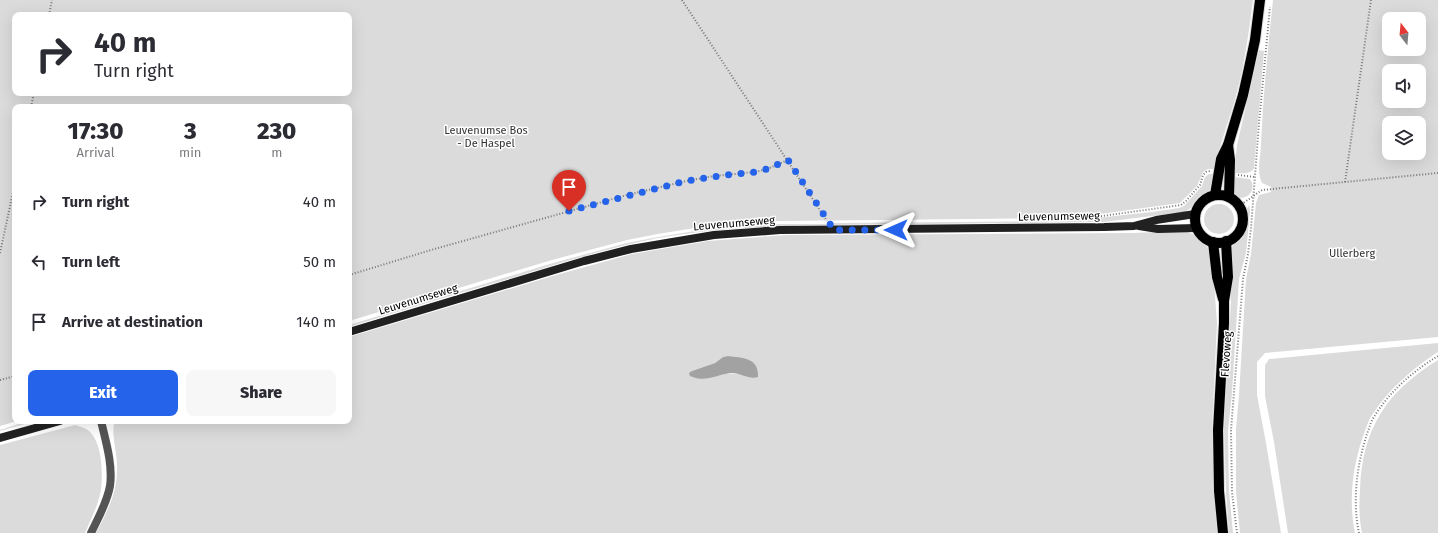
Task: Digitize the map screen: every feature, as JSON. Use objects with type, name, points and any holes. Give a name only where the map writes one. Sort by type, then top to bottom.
[{"type":"main road","points":[[1215,195],[1221,159],[1228,145],[1243,96],[1255,40],[1260,0]]},
{"type":"main road","points":[[1228,145],[1230,160],[1229,197]]},
{"type":"main road","points":[[1222,195],[1229,197],[1239,206],[1242,213],[1241,227],[1238,233],[1226,242],[1213,242],[1206,239],[1196,228],[1195,214],[1200,203],[1210,196],[1222,195]]},
{"type":"main road","name":"Leuvenumseweg","points":[[1134,226],[1156,220],[1195,214]]},
{"type":"main road","name":"Leuvenumseweg","points":[[352,331],[584,261],[632,249],[714,235],[780,230],[1134,226],[1158,229],[1196,228]]},
{"type":"main road","name":"Flevoweg","points":[[1213,242],[1216,277],[1224,301]]},
{"type":"main road","name":"Flevoweg","points":[[1223,533],[1219,491],[1218,430],[1224,301],[1228,277],[1226,242]]},
{"type":"main road","points":[[0,438],[49,424]]},
{"type":"street","points":[[91,533],[103,509],[110,486],[110,470],[107,447],[102,424]]},
{"type":"path","points":[[50,12],[52,0]]},
{"type":"path","points":[[682,0],[834,230]]},
{"type":"path","name":"Flevoweg","points":[[1237,533],[1232,492],[1232,430],[1243,279],[1248,254],[1254,196],[1271,0]]},
{"type":"path","points":[[1345,182],[1371,0]]},
{"type":"path","points":[[352,274],[431,250],[627,195],[686,181],[714,176],[755,172],[767,169],[788,160]]},
{"type":"path","points":[[1239,206],[1262,190],[1438,174]]},
{"type":"path","points":[[0,253],[12,197]]},
{"type":"path","points":[[1359,533],[1356,517],[1357,477],[1362,449],[1374,417],[1396,388],[1428,362],[1438,356]]},
{"type":"path","points":[[0,380],[12,377]]},
{"type":"green space","name":"Leuvenumse Bos - De Haspel","points":[[0,0],[1253,0],[1240,80],[1215,169],[1208,169],[1203,172],[1197,186],[1180,203],[1067,218],[779,221],[745,222],[707,226],[627,240],[552,260],[352,320],[352,104],[12,104],[12,422],[0,426]]},
{"type":"green space","name":"Ullerberg","points":[[1273,0],[1438,0],[1438,337],[1265,353],[1257,362],[1257,395],[1281,533],[1240,533],[1236,492],[1236,429],[1246,279],[1251,254],[1256,203],[1259,195],[1271,192],[1271,187],[1262,183],[1259,173],[1264,90]]},
{"type":"green space","points":[[1259,50],[1264,51],[1254,168],[1248,173],[1234,173],[1237,145]]},
{"type":"green space","points":[[1209,174],[1215,174],[1212,187],[1185,212],[1103,222],[833,225],[832,223],[1068,221],[1152,212],[1184,206],[1202,186],[1205,177]]},
{"type":"green space","points":[[1234,177],[1250,179],[1252,183],[1252,190],[1248,196],[1241,198],[1237,197],[1234,192]]},
{"type":"green space","points":[[1219,204],[1230,208],[1234,219],[1230,230],[1219,234],[1208,230],[1204,219],[1208,208]]},
{"type":"green space","points":[[1249,205],[1250,211],[1246,253],[1239,279],[1232,393],[1228,430],[1229,491],[1233,533],[1229,533],[1224,430],[1231,300],[1231,249],[1244,230],[1247,218],[1246,211]]},
{"type":"green space","points":[[780,224],[827,225],[721,230],[658,238],[639,242],[566,261],[352,326],[352,324],[553,263],[627,243],[707,229]]},
{"type":"green space","points":[[1183,231],[1196,236],[1203,242],[1211,254],[1217,323],[1212,430],[1217,533],[96,533],[111,502],[117,478],[117,463],[113,431],[114,424],[352,424],[352,336],[556,275],[632,254],[708,241],[786,235],[1132,233]],"holes":[[[728,356],[752,361],[738,374],[692,371],[715,363],[723,357]]]},
{"type":"green space","points":[[1438,343],[1438,352],[1419,365],[1393,388],[1369,421],[1357,456],[1353,481],[1352,507],[1355,533],[1288,533],[1274,442],[1265,396],[1265,365],[1269,359]]},
{"type":"green space","points":[[1438,360],[1438,533],[1362,533],[1359,506],[1362,468],[1366,448],[1372,430],[1380,414],[1404,385]]},
{"type":"green space","points":[[19,424],[24,424],[0,431]]},
{"type":"green space","points":[[75,425],[88,430],[95,438],[100,452],[102,468],[100,495],[85,533],[0,533],[0,445]]},
{"type":"shaded area","points":[[728,356],[744,358],[753,362],[758,370],[758,377],[751,378],[734,373],[706,379],[690,376],[689,373],[692,371],[715,363],[723,357]]},
{"type":"route","points":[[569,211],[686,181],[737,173],[755,172],[767,169],[788,160],[834,230],[896,230]]}]
